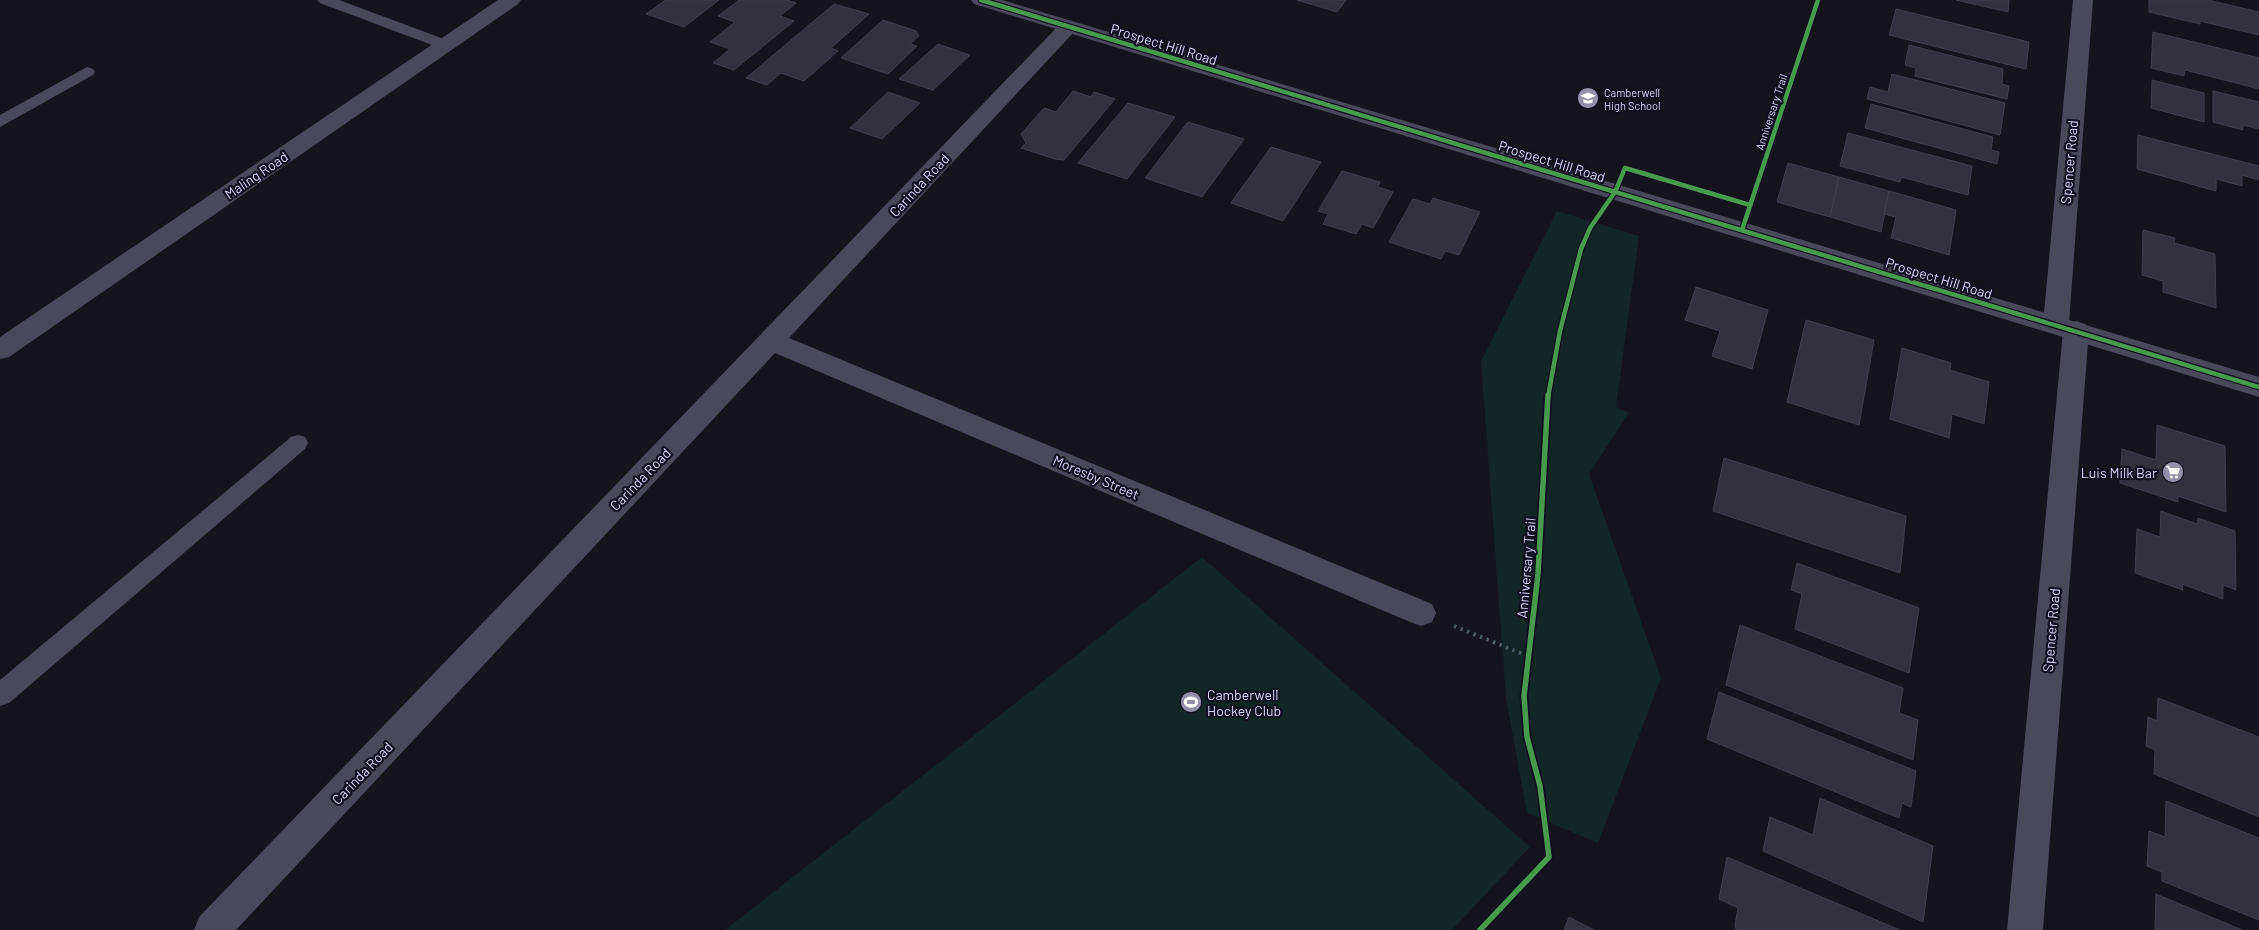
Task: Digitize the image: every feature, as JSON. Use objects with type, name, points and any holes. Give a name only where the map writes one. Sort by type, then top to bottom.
[{"type":"street","name":"Maling Road","points":[[0,350],[511,0]]},
{"type":"street","name":"Prospect Hill Road","points":[[981,0],[2259,387]]},
{"type":"street","name":"Spencer Road","points":[[2025,930],[2066,327],[2083,0]]},
{"type":"street","name":"Carinda Road","points":[[212,930],[1068,27]]},
{"type":"street","name":"Moresby Street","points":[[772,341],[1421,613]]},
{"type":"lane","points":[[325,0],[446,45]]},
{"type":"lane","points":[[0,122],[87,72]]},
{"type":"lane","points":[[0,696],[298,442]]},
{"type":"path","points":[[1421,613],[1530,657]]},
{"type":"path","points":[[1528,667],[1530,648]]},
{"type":"green space","points":[[1557,211],[1639,236],[1616,407],[1629,413],[1589,474],[1661,678],[1598,843],[1527,813],[1506,699],[1481,361]]},
{"type":"green space","name":"Camberwell Hockey Club","points":[[1202,557],[1530,847],[1452,930],[725,930]]},
{"type":"building","points":[[666,0],[719,0],[684,27],[646,14]]},
{"type":"building","points":[[739,0],[787,0],[796,3],[780,16],[794,21],[734,70],[713,63],[730,49],[710,42],[735,22],[718,16]]},
{"type":"building","points":[[1297,0],[1346,0],[1337,12]]},
{"type":"building","points":[[1956,0],[2009,0],[2008,12]]},
{"type":"building","points":[[2149,0],[2208,0],[2259,12],[2259,35],[2200,21],[2200,24],[2149,12]]},
{"type":"building","points":[[834,4],[869,14],[831,48],[838,51],[804,81],[781,73],[767,85],[746,78]]},
{"type":"building","points":[[1896,9],[2029,42],[2026,69],[1889,35]]},
{"type":"building","points":[[883,20],[916,31],[919,36],[910,44],[917,46],[888,74],[841,58]]},
{"type":"building","points":[[2153,32],[2259,58],[2259,89],[2185,70],[2184,76],[2151,68]]},
{"type":"building","points":[[938,44],[970,55],[933,90],[899,79]]},
{"type":"building","points":[[1909,45],[2003,69],[2002,84],[2009,86],[2007,99],[1915,76],[1916,68],[1905,65]]},
{"type":"building","points":[[1892,74],[2005,103],[2000,135],[1867,99],[1870,87],[1888,92]]},
{"type":"building","points":[[2152,80],[2204,93],[2204,122],[2151,108]]},
{"type":"building","points":[[1073,91],[1091,97],[1094,92],[1115,99],[1064,160],[1021,148],[1026,143],[1021,134],[1044,108],[1056,112]]},
{"type":"building","points":[[2213,91],[2259,102],[2259,129],[2243,125],[2243,130],[2213,122]]},
{"type":"building","points":[[888,92],[920,103],[882,139],[850,128]]},
{"type":"building","points":[[1128,103],[1175,117],[1127,179],[1078,163]]},
{"type":"building","points":[[1871,104],[1993,137],[1991,150],[1999,152],[1997,164],[1865,128]]},
{"type":"building","points":[[1188,122],[1244,139],[1202,197],[1145,178]]},
{"type":"building","points":[[1848,133],[1972,166],[1968,195],[1901,177],[1900,182],[1840,166]]},
{"type":"building","points":[[2138,135],[2259,166],[2259,180],[2242,175],[2242,186],[2216,179],[2216,191],[2137,169]]},
{"type":"building","points":[[1271,147],[1321,162],[1283,221],[1231,203]]},
{"type":"building","points":[[1788,163],[1839,177],[1830,217],[1777,202]]},
{"type":"building","points":[[1342,171],[1380,182],[1378,187],[1393,192],[1373,228],[1362,224],[1356,234],[1323,224],[1328,214],[1318,211]]},
{"type":"building","points":[[1839,177],[1889,191],[1881,232],[1830,217]]},
{"type":"building","points":[[1889,191],[1956,210],[1949,255],[1891,238],[1896,217],[1884,214]]},
{"type":"building","points":[[1433,198],[1480,212],[1459,255],[1445,251],[1441,259],[1389,242],[1413,199],[1430,204]]},
{"type":"building","points":[[2143,230],[2175,238],[2174,243],[2215,254],[2216,308],[2163,292],[2163,281],[2142,275]]},
{"type":"building","points":[[1696,287],[1768,310],[1752,369],[1712,356],[1720,331],[1685,320]]},
{"type":"building","points":[[1806,320],[1874,340],[1859,425],[1787,402]]},
{"type":"building","points":[[1902,348],[1951,363],[1950,370],[1989,382],[1984,424],[1952,414],[1949,438],[1890,419]]},
{"type":"building","name":"Luis Milk Bar","points":[[2157,425],[2225,446],[2226,512],[2178,496],[2178,502],[2120,483],[2122,449],[2156,460]]},
{"type":"building","points":[[1724,458],[1906,516],[1900,573],[1713,511]]},
{"type":"building","points":[[2161,511],[2197,524],[2198,518],[2235,531],[2236,590],[2223,585],[2223,599],[2182,584],[2183,590],[2135,573],[2137,529],[2160,537]]},
{"type":"building","points":[[1797,563],[1919,608],[1909,673],[1795,629],[1802,594],[1791,590]]},
{"type":"building","points":[[1740,625],[1903,688],[1899,713],[1918,720],[1913,760],[1726,685]]},
{"type":"building","points":[[1719,692],[1916,771],[1911,807],[1902,803],[1899,818],[1707,739]]},
{"type":"building","points":[[2158,698],[2259,737],[2259,817],[2154,774],[2155,750],[2146,746],[2148,717],[2157,721]]},
{"type":"building","points":[[1820,798],[1933,846],[1923,922],[1763,851],[1770,817],[1813,835]]},
{"type":"building","points":[[2166,801],[2259,838],[2259,920],[2162,881],[2162,872],[2147,866],[2149,831],[2165,837]]},
{"type":"building","points":[[1727,857],[1900,930],[1736,930],[1738,908],[1719,899]]},
{"type":"building","points":[[2156,894],[2242,930],[2155,930]]},
{"type":"building","points":[[1569,917],[1594,930],[1564,930]]},
{"type":"cycle path","points":[[981,0],[2259,387]]},
{"type":"cycle path","name":"Anniversary Trail","points":[[1742,230],[1818,0]]},
{"type":"cycle path","name":"Anniversary Trail","points":[[1480,930],[1549,857],[1540,786],[1527,737],[1524,696],[1538,574],[1546,407],[1560,331],[1573,274],[1581,249],[1590,228],[1615,192],[1625,168],[1750,205]]},
{"type":"place","name":"Camberwell High School","points":[[1588,98]]},
{"type":"place","name":"Luis Milk Bar","points":[[2173,472]]},
{"type":"place","name":"Camberwell Hockey Club","points":[[1191,702]]}]
